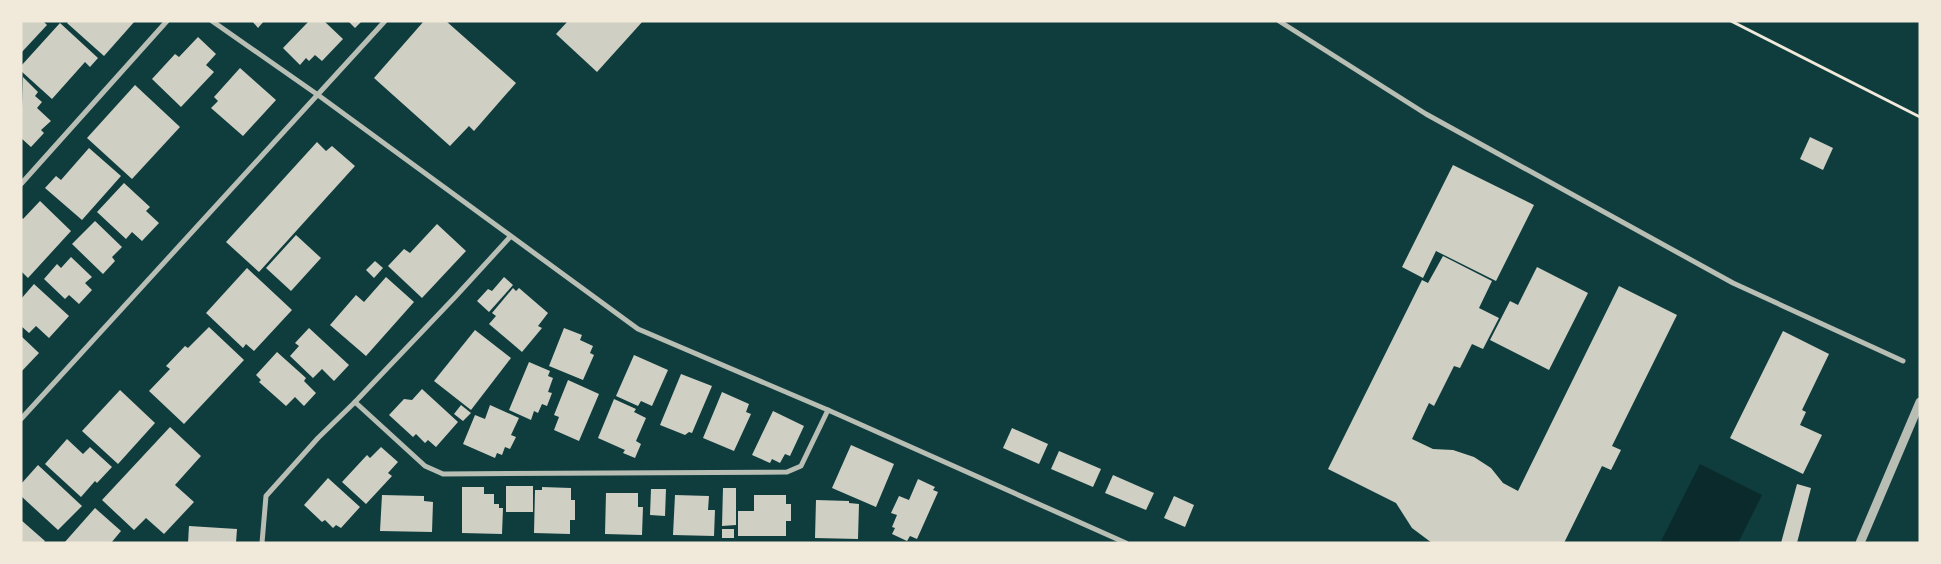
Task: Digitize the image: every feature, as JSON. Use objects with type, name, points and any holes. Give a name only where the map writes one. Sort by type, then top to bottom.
[{"type":"street","points":[[21,184],[167,21]]},
{"type":"street","points":[[212,21],[318,95],[638,329],[828,410],[1126,543]]},
{"type":"street","points":[[21,419],[385,21]]},
{"type":"street","points":[[1279,21],[1426,114],[1724,278],[1903,361]]},
{"type":"street","points":[[262,543],[266,496],[318,438],[355,402],[510,237]]},
{"type":"street","points":[[355,402],[426,466],[443,474],[787,472],[801,466],[828,410]]},
{"type":"street","points":[[1860,543],[1920,402]]},
{"type":"path","points":[[1731,21],[1920,117]]},
{"type":"water","points":[[1700,464],[1762,495],[1738,543],[1660,543]]},
{"type":"building","points":[[21,21],[43,21],[47,25],[21,53]]},
{"type":"building","points":[[69,21],[135,21],[104,56],[67,23]]},
{"type":"building","points":[[252,21],[264,21],[258,28]]},
{"type":"building","points":[[309,21],[324,21],[343,39],[322,61],[315,55],[309,61],[306,58],[300,65],[283,48]]},
{"type":"building","points":[[348,21],[362,21],[355,28]]},
{"type":"building","points":[[424,21],[446,21],[516,83],[474,131],[469,126],[450,146],[374,78]]},
{"type":"building","points":[[568,21],[643,21],[597,72],[556,34]]},
{"type":"building","points":[[60,23],[98,58],[90,67],[85,62],[52,99],[21,71],[21,66]]},
{"type":"building","points":[[198,37],[216,54],[206,65],[214,72],[181,107],[152,79],[175,54],[179,57]]},
{"type":"building","points":[[240,68],[276,100],[243,136],[211,108],[218,101],[214,97]]},
{"type":"building","points":[[23,77],[38,92],[35,96],[42,102],[37,108],[51,121],[41,130],[44,133],[31,147],[21,138]]},
{"type":"building","points":[[135,85],[180,127],[132,179],[87,138]]},
{"type":"building","points":[[1810,137],[1833,148],[1823,170],[1800,159]]},
{"type":"building","points":[[317,142],[326,151],[332,146],[355,166],[259,272],[226,242]]},
{"type":"building","points":[[89,148],[121,176],[82,220],[45,188],[56,176],[61,180]]},
{"type":"building","points":[[1453,165],[1534,205],[1496,281],[1436,251],[1423,278],[1402,267]]},
{"type":"building","points":[[124,183],[150,207],[146,211],[159,223],[142,241],[132,232],[126,239],[97,212]]},
{"type":"building","points":[[40,201],[71,231],[28,278],[21,271],[21,217],[23,219]]},
{"type":"building","points":[[95,221],[122,247],[112,257],[115,261],[103,274],[72,244]]},
{"type":"building","points":[[437,224],[466,251],[422,298],[388,266],[404,249],[410,253]]},
{"type":"building","points":[[296,235],[321,258],[291,291],[266,268]]},
{"type":"building","points":[[1443,256],[1492,281],[1479,308],[1499,318],[1483,349],[1472,344],[1460,368],[1454,366],[1434,406],[1429,403],[1412,439],[1433,449],[1453,450],[1474,457],[1491,468],[1503,483],[1518,491],[1619,286],[1677,315],[1612,446],[1621,450],[1611,470],[1602,466],[1564,543],[1432,543],[1412,528],[1396,503],[1328,469],[1422,280],[1428,283]]},
{"type":"building","points":[[71,257],[92,277],[85,283],[92,290],[79,304],[69,295],[65,299],[44,279],[57,264],[61,268]]},
{"type":"building","points":[[375,261],[383,268],[374,278],[366,270]]},
{"type":"building","points":[[1537,267],[1588,293],[1549,370],[1490,340],[1510,301],[1518,305]]},
{"type":"building","points":[[247,268],[292,310],[254,351],[246,344],[243,348],[206,313]]},
{"type":"building","points":[[386,277],[414,302],[366,356],[330,325],[356,295],[364,302]]},
{"type":"building","points":[[504,277],[513,285],[489,312],[477,301],[488,289],[492,291]]},
{"type":"building","points":[[34,284],[69,316],[49,338],[36,326],[29,333],[21,326],[21,299]]},
{"type":"building","points":[[513,288],[516,291],[519,288],[548,313],[538,326],[542,328],[522,352],[489,324],[496,316],[492,313]]},
{"type":"building","points":[[209,327],[244,360],[184,424],[149,391],[170,369],[166,366],[185,346],[188,348]]},
{"type":"building","points":[[309,328],[349,365],[334,381],[322,369],[313,378],[290,356],[299,346],[295,343]]},
{"type":"building","points":[[564,328],[582,335],[580,340],[593,346],[590,353],[594,355],[583,380],[549,366]]},
{"type":"building","points":[[475,330],[511,358],[471,410],[434,381]]},
{"type":"building","points":[[1783,331],[1829,354],[1802,410],[1806,412],[1800,425],[1822,435],[1803,474],[1730,438]]},
{"type":"building","points":[[21,336],[39,353],[21,372]]},
{"type":"building","points":[[277,352],[306,378],[304,381],[316,393],[304,406],[295,397],[286,406],[259,382],[261,380],[256,375]]},
{"type":"building","points":[[634,355],[668,370],[652,406],[641,401],[638,406],[616,396]]},
{"type":"building","points":[[529,362],[550,371],[548,376],[553,378],[548,392],[552,393],[547,406],[542,404],[538,413],[534,411],[531,420],[509,410]]},
{"type":"building","points":[[681,374],[712,386],[692,433],[689,432],[685,435],[660,425]]},
{"type":"building","points":[[568,380],[599,394],[579,441],[554,430],[559,417],[554,415]]},
{"type":"building","points":[[422,389],[458,422],[436,447],[428,440],[425,443],[416,434],[413,437],[389,415],[404,399],[412,400]]},
{"type":"building","points":[[120,390],[155,423],[118,464],[82,431]]},
{"type":"building","points":[[722,392],[749,404],[746,412],[751,414],[734,451],[703,438]]},
{"type":"building","points":[[614,399],[636,409],[634,412],[646,418],[636,441],[641,444],[635,458],[623,453],[625,450],[598,438]]},
{"type":"building","points":[[461,405],[471,413],[463,421],[454,414]]},
{"type":"building","points":[[490,405],[519,418],[511,435],[516,437],[510,449],[505,447],[502,455],[497,453],[495,458],[463,444],[475,415],[485,419]]},
{"type":"building","points":[[773,411],[804,426],[790,456],[785,454],[780,463],[772,459],[770,463],[752,455]]},
{"type":"building","points":[[170,427],[201,456],[175,485],[194,502],[164,534],[146,518],[134,530],[102,500]]},
{"type":"building","points":[[1012,428],[1048,444],[1039,464],[1003,448]]},
{"type":"building","points":[[67,439],[83,454],[90,447],[112,467],[97,483],[95,481],[81,497],[45,464]]},
{"type":"building","points":[[851,445],[894,464],[876,507],[832,488]]},
{"type":"building","points":[[381,447],[398,462],[388,473],[392,476],[366,504],[342,482],[367,455],[370,458]]},
{"type":"building","points":[[1059,451],[1101,469],[1093,487],[1051,469]]},
{"type":"building","points":[[38,465],[82,506],[58,530],[21,496],[21,484]]},
{"type":"building","points":[[1113,475],[1154,493],[1146,510],[1105,493]]},
{"type":"building","points":[[328,478],[360,507],[341,528],[336,525],[333,528],[325,520],[322,522],[304,505]]},
{"type":"building","points":[[918,479],[935,487],[933,490],[938,492],[917,539],[910,536],[907,541],[892,534],[895,528],[892,527],[897,515],[891,513],[899,496],[909,500]]},
{"type":"building","points":[[1797,484],[1811,488],[1797,543],[1781,543]]},
{"type":"building","points":[[506,486],[533,486],[533,512],[506,512]]},
{"type":"building","points":[[462,487],[484,487],[484,494],[494,494],[494,504],[499,504],[499,508],[503,508],[502,534],[462,533]]},
{"type":"building","points":[[542,487],[571,488],[571,500],[575,500],[575,520],[570,520],[570,534],[534,533],[535,490],[542,490]]},
{"type":"building","points":[[723,488],[736,488],[736,525],[722,526]]},
{"type":"building","points":[[651,489],[666,489],[665,516],[650,515]]},
{"type":"building","points":[[606,493],[638,493],[638,507],[643,507],[642,535],[605,534]]},
{"type":"building","points":[[382,495],[424,496],[424,501],[433,502],[432,532],[380,531]]},
{"type":"building","points":[[675,495],[709,496],[708,510],[715,510],[714,536],[673,535]]},
{"type":"building","points":[[754,495],[786,495],[786,504],[791,504],[791,521],[786,521],[786,536],[738,536],[738,511],[754,511]]},
{"type":"building","points":[[1174,496],[1194,505],[1185,527],[1164,518]]},
{"type":"building","points":[[816,500],[849,501],[849,503],[859,504],[858,539],[815,538]]},
{"type":"building","points":[[95,508],[121,531],[111,543],[64,543]]},
{"type":"building","points":[[21,520],[45,541],[43,543],[21,543]]},
{"type":"building","points":[[189,526],[237,529],[236,543],[188,543]]},
{"type":"building","points":[[722,529],[734,529],[734,538],[722,538]]}]
